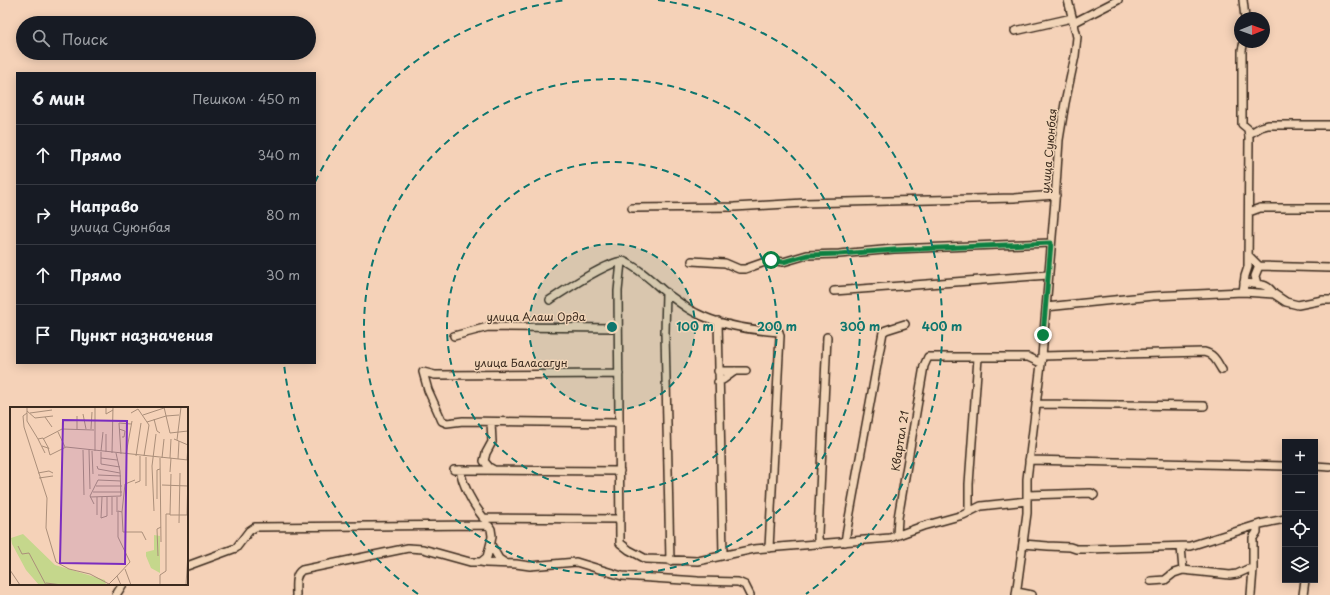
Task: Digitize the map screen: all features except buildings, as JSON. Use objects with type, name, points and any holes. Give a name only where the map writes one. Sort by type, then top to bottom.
[{"type":"street","name":"улица Суюнбая","points":[[1027,498],[1027,479],[1041,359],[1061,125],[1064,103],[1069,89],[1075,56],[1077,37],[1068,0]]},
{"type":"street","points":[[1015,31],[1073,20],[1118,0]]},
{"type":"street","points":[[1243,0],[1244,12]]},
{"type":"street","points":[[1242,48],[1242,124],[1248,129],[1249,134],[1248,267],[1243,292]]},
{"type":"street","points":[[1249,134],[1268,125],[1330,125]]},
{"type":"street","points":[[632,208],[734,207],[804,203],[1014,198],[1056,195]]},
{"type":"street","points":[[1249,212],[1260,208],[1330,208]]},
{"type":"street","points":[[692,261],[725,263],[739,269],[745,269],[771,260],[783,262],[808,255],[1051,243]]},
{"type":"street","points":[[1248,256],[1259,266],[1330,268]]},
{"type":"street","points":[[621,262],[618,291],[620,543],[646,560],[698,561],[754,549],[890,538],[963,515],[981,506],[1027,498],[1091,493],[1094,495]]},
{"type":"street","points":[[550,300],[581,280],[608,266],[621,262],[628,263],[639,270],[694,312],[718,321],[747,328],[760,331],[779,332],[769,548]]},
{"type":"street","points":[[1257,284],[1255,276],[1259,266]]},
{"type":"street","points":[[834,291],[1048,275]]},
{"type":"street","points":[[1244,282],[1268,286],[1274,294],[1286,302],[1298,305],[1330,300]]},
{"type":"street","points":[[666,292],[665,333],[670,561]]},
{"type":"street","points":[[1046,306],[1153,296],[1243,292],[1274,294]]},
{"type":"street","points":[[718,321],[718,382],[723,555]]},
{"type":"street","points":[[845,542],[883,332],[905,324]]},
{"type":"street","name":"улица Алаш Орда","points":[[454,336],[488,327],[618,328]]},
{"type":"street","points":[[821,544],[818,539],[818,534],[827,337]]},
{"type":"street","points":[[970,511],[969,484],[978,358],[1028,357],[1041,359],[1204,352],[1209,353],[1214,357],[1222,370]]},
{"type":"street","name":"Квартал 21","points":[[897,535],[898,518],[924,366],[928,357],[978,358]]},
{"type":"street","points":[[718,371],[746,371]]},
{"type":"street","points":[[718,382],[724,380],[735,371]]},
{"type":"street","name":"улица Баласагун","points":[[492,422],[442,421],[428,390],[423,372],[435,375],[619,374]]},
{"type":"street","points":[[1036,404],[1204,406]]},
{"type":"street","points":[[494,470],[484,461],[486,453],[492,442],[492,422],[619,423]]},
{"type":"street","points":[[1030,460],[1282,466]]},
{"type":"street","points":[[1318,466],[1330,466]]},
{"type":"street","points":[[481,562],[487,557],[492,536],[491,529],[468,494],[457,470],[620,471]]},
{"type":"street","points":[[1027,498],[1023,544],[1016,594],[1032,595]]},
{"type":"street","points":[[483,518],[620,519]]},
{"type":"street","points":[[1023,544],[1070,547],[1076,549],[1181,547],[1190,546],[1257,525],[1282,521]]},
{"type":"street","points":[[1251,595],[1253,538],[1257,532],[1257,525]]},
{"type":"street","points":[[188,566],[236,548],[249,531],[255,527],[489,526]]},
{"type":"street","points":[[490,545],[499,559],[505,563]]},
{"type":"street","points":[[1181,547],[1183,570]]},
{"type":"street","points":[[296,595],[296,576],[302,570],[408,548],[423,549],[470,562],[505,563],[530,566],[576,562],[622,576],[706,582],[738,582],[745,585],[750,595]]},
{"type":"street","points":[[1151,581],[1165,580],[1174,573],[1183,570],[1230,575],[1237,574],[1248,569],[1253,569]]},
{"type":"street","points":[[1303,595],[1305,583]]},
{"type":"street","points":[[116,595],[122,585]]},
{"type":"route","points":[[771,260],[783,262],[808,255],[839,254],[878,250],[1051,243],[1043,335]]}]
